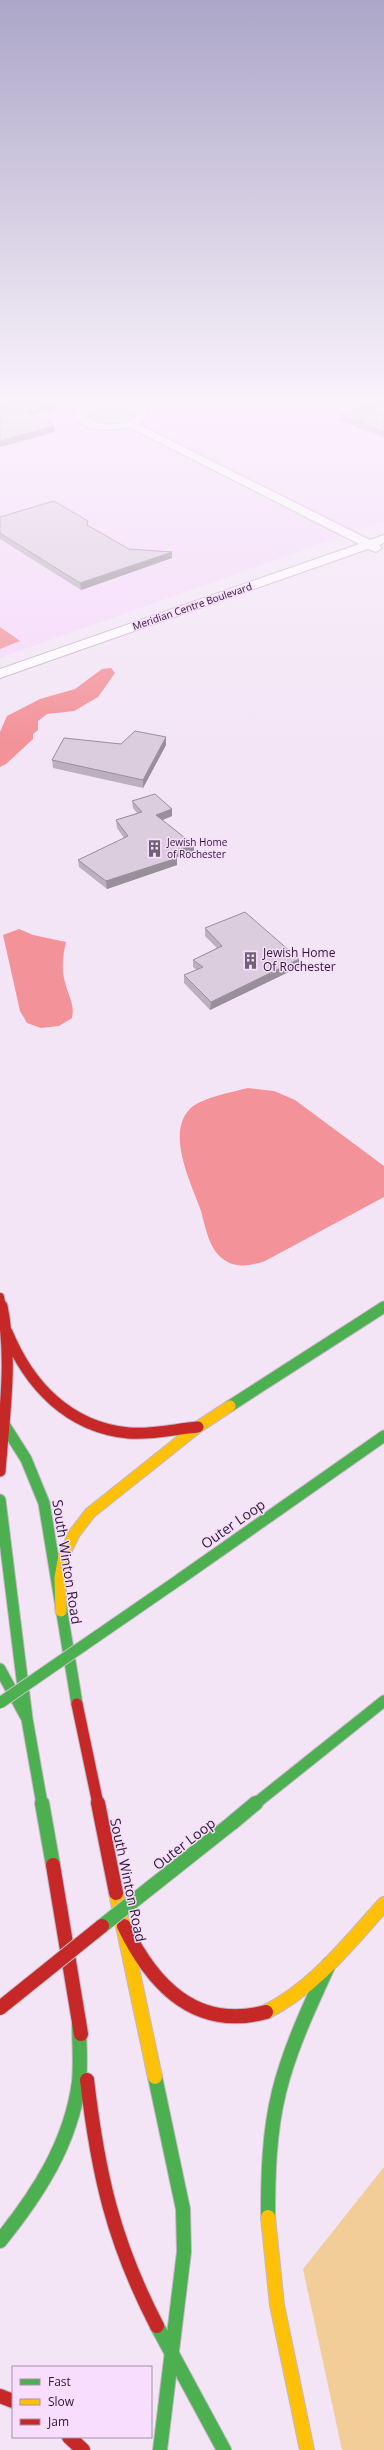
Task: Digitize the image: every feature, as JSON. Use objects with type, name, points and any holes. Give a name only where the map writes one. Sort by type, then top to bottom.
[{"type":"main road","points":[[0,1297],[7,1332],[14,1355],[32,1383],[52,1401],[74,1417],[99,1427],[128,1433],[198,1427]]},
{"type":"main road","points":[[60,1611],[60,1578],[64,1555],[81,1522],[102,1503],[198,1427],[384,1307]]},
{"type":"main road","points":[[0,1471],[2,1420],[8,1358],[7,1332]]},
{"type":"main road","name":"South Winton Road","points":[[2,1420],[26,1457],[39,1486],[82,1735],[124,1926],[183,2209],[184,2252],[160,2450]]},
{"type":"main road","name":"Outer Loop","points":[[0,1703],[384,1436]]},
{"type":"main road","points":[[0,1500],[27,1719],[67,1941],[95,2143],[108,2208],[128,2262],[171,2351],[224,2450]]},
{"type":"main road","points":[[0,1669],[27,1719]]},
{"type":"main road","name":"Outer Loop","points":[[0,2008],[384,1701]]},
{"type":"main road","points":[[124,1926],[137,1956],[162,1988],[185,2005],[211,2014],[239,2017],[266,2011],[280,2005],[329,1964],[384,1904]]},
{"type":"main road","points":[[307,2450],[272,2274],[266,2226],[267,2159],[279,2090],[292,2049],[329,1964]]},
{"type":"main road","points":[[0,2241],[34,2198],[59,2157],[65,2142],[74,2114],[79,2083],[79,2021]]},
{"type":"main road","points":[[0,2396],[12,2402]]},
{"type":"main road","points":[[70,2438],[83,2450]]},
{"type":"street","points":[[307,513],[384,552]]},
{"type":"street","name":"Meridian Centre Boulevard","points":[[0,674],[384,539]]},
{"type":"shaded area","points":[[0,513],[384,513],[384,521],[0,658]]},
{"type":"shaded area","points":[[0,627],[20,641],[0,649]]},
{"type":"shaded area","points":[[111,668],[115,673],[98,697],[74,711],[47,714],[38,721],[38,730],[33,734],[33,739],[6,764],[0,767],[0,732],[7,716],[40,699],[75,689],[102,669]]},
{"type":"shaded area","points":[[19,929],[33,935],[66,942],[63,957],[63,972],[73,1013],[72,1018],[59,1026],[41,1028],[27,1023],[20,1011],[3,935]]},
{"type":"shaded area","points":[[248,1088],[274,1091],[295,1100],[384,1166],[384,1197],[265,1261],[241,1266],[226,1261],[220,1257],[212,1246],[183,1160],[180,1146],[180,1133],[183,1120],[189,1110],[200,1102]]},
{"type":"shaded area","points":[[384,2167],[384,2450],[342,2450],[303,2269]]},
{"type":"building","points":[[12,513],[75,513],[88,521],[87,525],[129,549],[172,552],[80,583],[0,533],[0,517]]},
{"type":"building","points":[[135,731],[166,737],[143,780],[52,760],[64,738],[121,744]]},
{"type":"building","name":"Jewish Home of Rochester","points":[[155,794],[172,809],[156,815],[194,845],[173,851],[177,858],[106,881],[78,860],[128,836],[116,820],[142,812],[132,801]]},
{"type":"building","name":"Jewish Home Of Rochester","points":[[245,912],[299,959],[211,1002],[184,975],[203,967],[193,960],[222,946],[205,928]]},
{"type":"traffic: fast","points":[[230,1406],[384,1307]]},
{"type":"traffic: fast","points":[[0,1418],[26,1459],[44,1503],[77,1704]]},
{"type":"traffic: fast","points":[[180,1579],[384,1436]]},
{"type":"traffic: fast","points":[[0,1500],[27,1719],[53,1865]]},
{"type":"traffic: fast","points":[[0,1703],[180,1579]]},
{"type":"traffic: fast","points":[[0,1669],[27,1719]]},
{"type":"traffic: fast","points":[[232,1823],[384,1701]]},
{"type":"traffic: fast","points":[[102,1926],[232,1823]]},
{"type":"traffic: fast","points":[[268,2217],[270,2145],[279,2091],[288,2060],[299,2032],[329,1964]]},
{"type":"traffic: fast","points":[[0,2241],[28,2205],[52,2168],[69,2127],[79,2082],[79,2021]]},
{"type":"traffic: fast","points":[[155,2077],[183,2209],[184,2252],[160,2450]]},
{"type":"traffic: fast","points":[[157,2326],[224,2450]]},
{"type":"traffic: slow","points":[[61,1611],[60,1578],[64,1555],[74,1534],[90,1513],[198,1427],[230,1406]]},
{"type":"traffic: slow","points":[[116,1893],[155,2077]]},
{"type":"traffic: slow","points":[[266,2012],[280,2005],[296,1994],[312,1980],[384,1904]]},
{"type":"traffic: slow","points":[[268,2217],[272,2276],[282,2334],[307,2450]]},
{"type":"traffic: jam","points":[[0,1297],[7,1332],[8,1358],[0,1471]]},
{"type":"traffic: jam","points":[[7,1332],[15,1352],[38,1387],[52,1401],[69,1413],[87,1422],[107,1429],[128,1433],[154,1433],[198,1427]]},
{"type":"traffic: jam","points":[[77,1704],[116,1893]]},
{"type":"traffic: jam","points":[[53,1865],[81,2034]]},
{"type":"traffic: jam","points":[[0,2008],[102,1926]]},
{"type":"traffic: jam","points":[[124,1926],[131,1942],[149,1971],[171,1994],[184,2003],[200,2010],[223,2015],[248,2016],[266,2012]]},
{"type":"traffic: jam","points":[[87,2080],[98,2159],[112,2222],[129,2268],[157,2326]]},
{"type":"traffic: jam","points":[[0,2396],[12,2401]]},
{"type":"traffic: jam","points":[[70,2438],[83,2450]]},
{"type":"place","name":"Jewish Home of Rochester","points":[[154,848]]},
{"type":"place","name":"Jewish Home Of Rochester","points":[[250,960]]}]
